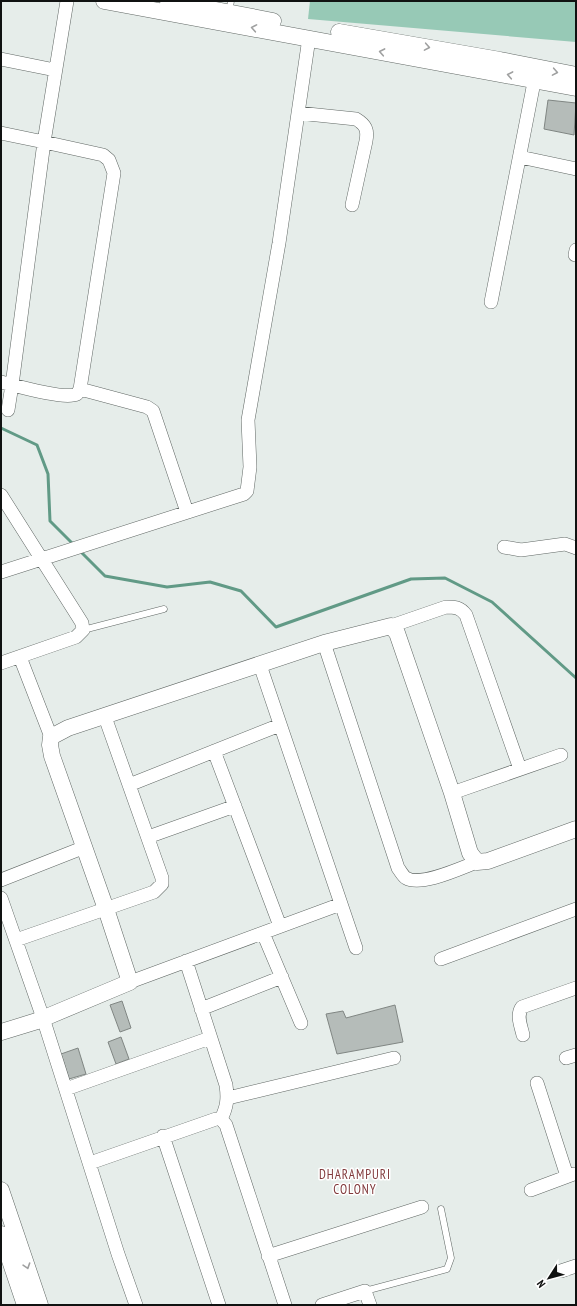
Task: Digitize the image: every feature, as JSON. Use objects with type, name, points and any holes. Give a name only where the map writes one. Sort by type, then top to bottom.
[{"type":"street","points":[[8,410],[6,384],[67,1]]},
{"type":"street","points":[[104,1],[309,38],[536,74],[576,75]]},
{"type":"street","points":[[168,1],[230,7],[500,60],[576,88]]},
{"type":"street","points":[[1,572],[244,494],[247,491],[249,484],[248,420],[279,243],[309,38]]},
{"type":"street","points":[[1,59],[55,70]]},
{"type":"street","points":[[491,302],[536,74]]},
{"type":"street","points":[[298,113],[356,119],[363,123],[368,131],[352,205]]},
{"type":"street","points":[[1,133],[103,155],[109,160],[114,173],[80,389],[77,394],[66,396],[6,384]]},
{"type":"street","points":[[520,157],[576,169]]},
{"type":"street","points":[[80,389],[148,407],[157,420],[187,512]]},
{"type":"street","points":[[1,495],[82,623],[83,630],[76,637],[1,663]]},
{"type":"street","points":[[504,547],[521,550],[564,544],[576,548]]},
{"type":"street","points":[[51,737],[68,728],[324,644],[391,626],[446,607],[456,607],[462,610],[466,615],[520,769]]},
{"type":"street","points":[[391,626],[397,633],[452,793],[470,853],[477,862]]},
{"type":"street","points":[[324,644],[398,868],[404,878],[414,881],[423,881],[477,862],[488,861],[576,830]]},
{"type":"street","points":[[20,657],[51,737],[50,745],[52,756],[85,847],[130,982]]},
{"type":"street","points":[[260,665],[356,948]]},
{"type":"street","points":[[16,940],[154,892],[159,888],[162,878],[105,717]]},
{"type":"street","points":[[129,785],[280,725]]},
{"type":"street","points":[[214,751],[280,926]]},
{"type":"street","points":[[452,793],[561,754]]},
{"type":"street","points":[[148,837],[235,806]]},
{"type":"street","points":[[1,880],[85,847]]},
{"type":"street","points":[[1,898],[44,1018],[118,1254],[136,1305]]},
{"type":"street","points":[[1,1032],[44,1018],[130,982],[341,904]]},
{"type":"street","points":[[441,959],[576,909]]},
{"type":"street","points":[[263,933],[301,1024]]},
{"type":"street","points":[[186,961],[228,1098],[226,1108],[221,1119]]},
{"type":"street","points":[[201,1009],[282,978]]},
{"type":"street","points":[[523,1035],[519,1015],[519,1011],[522,1007],[576,988]]},
{"type":"street","points":[[66,1089],[210,1038]]},
{"type":"street","points":[[228,1098],[394,1058]]},
{"type":"street","points":[[531,1190],[572,1175],[537,1083]]},
{"type":"street","points":[[90,1163],[163,1136],[216,1119],[221,1119]]},
{"type":"street","points":[[221,1119],[228,1131],[285,1305]]},
{"type":"street","points":[[163,1136],[219,1305]]},
{"type":"street","points":[[1,1190],[7,1240],[25,1305]]},
{"type":"street","points":[[268,1256],[422,1207]]},
{"type":"street","points":[[7,1240],[40,1305]]},
{"type":"street","points":[[561,1271],[576,1266]]},
{"type":"street","points":[[322,1305],[365,1291],[370,1305]]},
{"type":"lane","points":[[83,630],[164,610]]},
{"type":"lane","points":[[365,1291],[447,1269],[451,1258],[441,1209]]},
{"type":"green space","points":[[310,1],[576,1],[576,42],[308,19]]},
{"type":"building","points":[[548,100],[576,103],[574,135],[544,129]]},
{"type":"building","points":[[122,1001],[131,1028],[120,1032],[110,1005]]},
{"type":"building","points":[[395,1005],[403,1042],[337,1054],[326,1014],[343,1011],[346,1018]]},
{"type":"building","points":[[121,1037],[129,1059],[116,1064],[108,1042]]},
{"type":"building","points":[[78,1048],[86,1074],[69,1079],[61,1054]]},
{"type":"waterway","points":[[1,428],[37,445],[48,474],[50,521],[74,545]]},
{"type":"waterway","points":[[80,551],[105,576],[167,587],[210,582],[241,591],[276,627],[411,579],[445,578],[492,602],[576,678]]},
{"type":"district","name":"DHARAMPURI COLONY","points":[[355,1182]]}]
